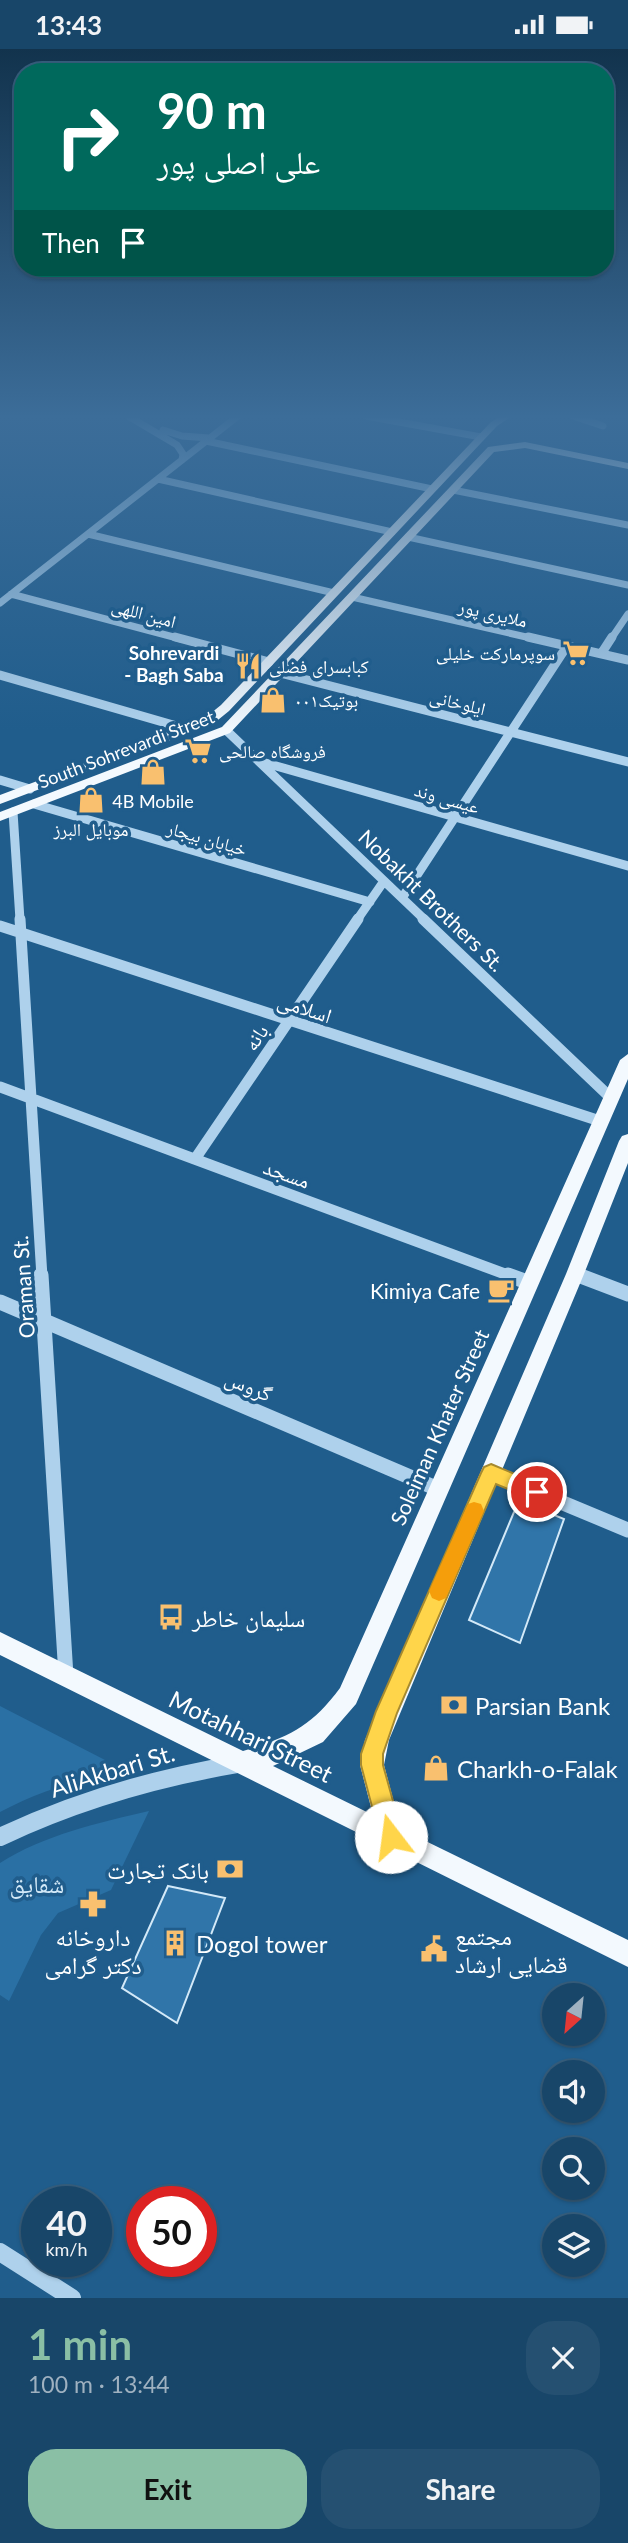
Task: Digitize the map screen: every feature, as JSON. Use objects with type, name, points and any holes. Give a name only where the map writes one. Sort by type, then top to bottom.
[{"type":"main road","name":"South Sohrevardi Street","points":[[0,800],[209,720],[225,708],[402,521]]},
{"type":"main road","name":"South Sohrevardi Street","points":[[7,814],[226,730],[423,521]]},
{"type":"main road","points":[[334,593],[352,597]]},
{"type":"main road","name":"Soleiman Khater Street","points":[[242,1763],[307,1741],[322,1730],[340,1709],[356,1681],[600,1121],[619,1098],[628,1060]]},
{"type":"main road","points":[[391,1837],[376,1784],[372,1754],[387,1711],[491,1473],[628,1141]]},
{"type":"main road","name":"Motahhari Street","points":[[0,1643],[628,1954]]},
{"type":"street","points":[[0,603],[105,521]]},
{"type":"street","points":[[342,521],[391,532]]},
{"type":"street","points":[[603,521],[628,526]]},
{"type":"street","points":[[88,534],[334,593]]},
{"type":"street","points":[[408,537],[628,585]]},
{"type":"street","name":"امین اللهی","points":[[11,594],[269,662]]},
{"type":"street","name":"ملایری پور","points":[[352,597],[628,660]]},
{"type":"street","points":[[601,654],[628,614]]},
{"type":"street","points":[[401,898],[457,817],[567,646]]},
{"type":"street","name":"ایلوخانی","points":[[280,673],[628,762]]},
{"type":"street","points":[[0,675],[187,729]]},
{"type":"street","name":"Nobakht Brothers St.","points":[[226,730],[401,898],[619,1098]]},
{"type":"street","name":"عیسی وند","points":[[258,761],[628,866]]},
{"type":"street","points":[[0,780],[30,789]]},
{"type":"street","name":"خیابان بیجار","points":[[34,804],[370,902]]},
{"type":"street","name":"Oraman St.","points":[[7,814],[20,933],[66,1676]]},
{"type":"street","name":"بانه","points":[[195,1159],[384,881]]},
{"type":"street","name":"اسلامی","points":[[0,926],[600,1121]]},
{"type":"street","name":"مسجد","points":[[0,1087],[530,1283]]},
{"type":"street","points":[[575,1274],[628,1294]]},
{"type":"street","name":"گروس","points":[[0,1302],[438,1489]]},
{"type":"street","points":[[491,1473],[628,1530]]},
{"type":"street","name":"AliAkbari St.","points":[[0,1837],[62,1808],[174,1774],[242,1763]]},
{"type":"street","points":[[0,2252],[72,2298]]},
{"type":"green space","points":[[0,1706],[105,1760],[94,1779],[46,1791],[0,1812]]},
{"type":"green space","name":"شقایق","points":[[149,1811],[111,1890],[58,1913],[41,1935],[9,2001],[0,1995],[0,1863],[53,1837]]},
{"type":"building","points":[[532,1506],[564,1519],[520,1643],[469,1620],[514,1512]]},
{"type":"building","name":"Dogol tower","points":[[168,1886],[225,1898],[177,2023],[122,1988]]},
{"type":"slow traffic","points":[[439,1591],[474,1511]]},
{"type":"place","name":"سوپرمارکت خلیلی","points":[[576,653]]},
{"type":"place","name":"کبابسرای فضلی","points":[[248,666]]},
{"type":"place","name":"بوتیک۰۰۱","points":[[273,700]]},
{"type":"place","name":"فروشگاه صالحی","points":[[198,751]]},
{"type":"place","name":"4B Mobile","points":[[153,772]]},
{"type":"place","name":"موبایل البرز","points":[[91,800]]},
{"type":"place","name":"Kimiya Cafe","points":[[501,1290]]},
{"type":"place","name":"سلیمان خاطر","points":[[171,1617]]},
{"type":"place","name":"Parsian Bank","points":[[454,1705]]},
{"type":"place","name":"Charkh-o-Falak","points":[[436,1768]]},
{"type":"place","name":"بانک تجارت","points":[[230,1869]]},
{"type":"place","name":"داروخانه دکتر گرامی","points":[[93,1904]]},
{"type":"place","name":"Dogol tower","points":[[175,1943]]},
{"type":"place","name":"مجتمع قضایی ارشاد","points":[[434,1949]]},
{"type":"district","name":"Sohrevardi - Bagh Saba","points":[[174,663]]},
{"type":"route","points":[[391,1837],[372,1765],[372,1754],[387,1711],[491,1473],[537,1492]]}]
